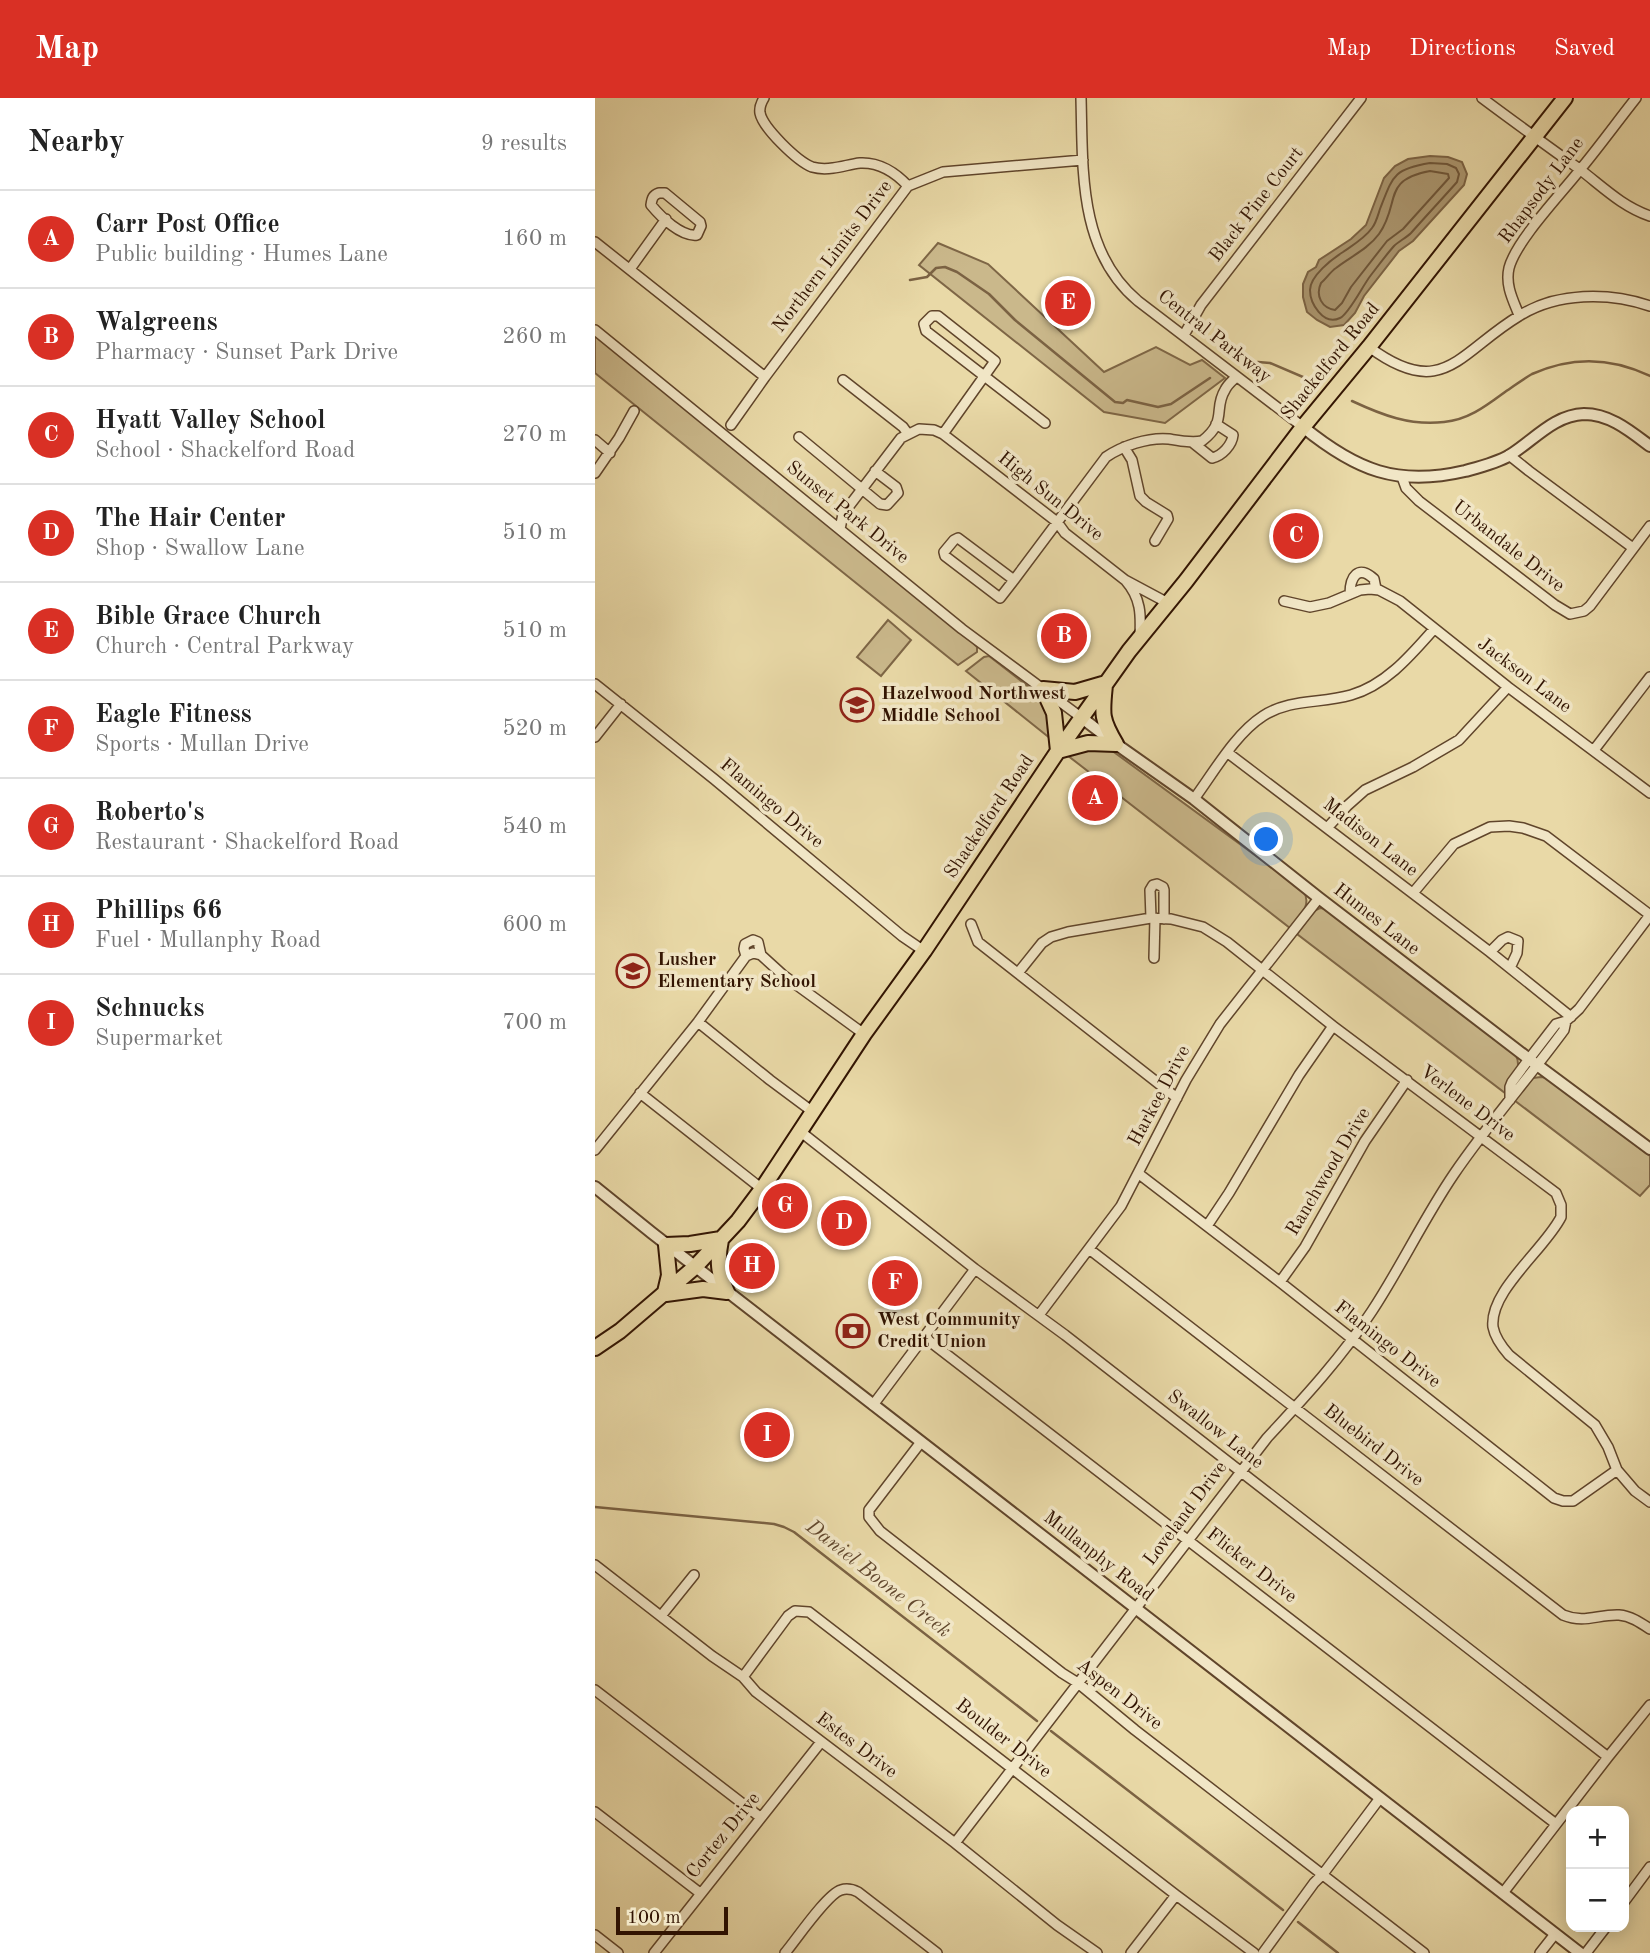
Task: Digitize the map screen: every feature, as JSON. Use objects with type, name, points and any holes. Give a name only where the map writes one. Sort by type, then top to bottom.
[{"type":"main road","name":"Shackelford Road","points":[[595,1348],[621,1331],[695,1267],[722,1239],[762,1189],[864,1034],[924,951],[1105,683],[1303,427],[1565,98]]},
{"type":"main road","points":[[1105,683],[1104,722],[1116,744],[1088,743],[1058,751],[1054,713],[1043,689],[1075,692],[1105,683]]},
{"type":"main road","points":[[722,1239],[718,1268],[727,1292],[703,1289],[664,1294],[669,1275],[666,1245],[722,1239]]},
{"type":"street","points":[[764,98],[759,105],[764,122],[800,161],[823,169],[869,164],[891,172],[908,186]]},
{"type":"street","name":"Central Parkway","points":[[1081,98],[1085,200],[1089,219],[1109,267],[1134,297],[1327,447],[1355,463],[1386,474],[1434,477],[1475,468],[1509,455],[1556,421],[1583,414],[1599,415],[1613,421],[1650,446]]},
{"type":"street","name":"Black Pine Court","points":[[1184,335],[1201,305],[1361,98]]},
{"type":"street","points":[[1482,98],[1622,203],[1650,216]]},
{"type":"street","name":"Rhapsody Lane","points":[[1519,315],[1509,291],[1509,266],[1534,227],[1636,98]]},
{"type":"street","name":"Northern Limits Drive","points":[[731,425],[908,186],[943,172],[1083,160]]},
{"type":"street","points":[[659,193],[665,193],[699,222],[700,231],[697,235],[685,234],[666,219],[651,205],[652,199],[659,193]]},
{"type":"street","points":[[630,269],[666,219]]},
{"type":"street","points":[[595,242],[765,377]]},
{"type":"street","points":[[1369,347],[1400,367],[1420,371],[1439,370],[1466,356],[1519,315],[1536,307],[1583,297],[1618,298],[1650,306]]},
{"type":"street","points":[[840,529],[842,514],[901,438],[919,429],[943,434],[984,376],[995,361],[938,316],[926,319],[926,331],[984,376],[1045,423]]},
{"type":"street","name":"Sunset Park Drive","points":[[595,330],[962,629],[1082,718]]},
{"type":"street","points":[[1014,580],[958,538],[944,552],[945,556],[1000,598],[1014,580],[1106,457],[1124,447],[1166,439],[1202,441],[1216,424],[1224,391],[1236,377]]},
{"type":"street","points":[[842,380],[903,427],[908,435]]},
{"type":"street","points":[[595,473],[634,411]]},
{"type":"street","points":[[1192,442],[1212,458],[1219,457],[1233,435],[1216,424]]},
{"type":"street","name":"High Sun Drive","points":[[943,434],[1057,522],[1065,533],[1125,580],[1168,603]]},
{"type":"street","points":[[799,437],[880,504],[887,505],[898,493],[896,487],[875,471]]},
{"type":"street","points":[[595,440],[610,453]]},
{"type":"street","points":[[1124,447],[1132,460],[1140,496],[1167,515],[1168,519],[1155,541]]},
{"type":"street","points":[[1509,455],[1633,548]]},
{"type":"street","name":"Urbandale Drive","points":[[1402,477],[1406,488],[1419,501],[1570,614],[1584,611],[1590,606],[1650,526]]},
{"type":"street","name":"Jackson Lane","points":[[1350,594],[1352,580],[1361,571],[1374,579],[1375,589]]},
{"type":"street","points":[[1125,580],[1133,589],[1139,605],[1140,636]]},
{"type":"street","name":"Jackson Lane","points":[[1284,601],[1310,607],[1329,603],[1360,590],[1375,589],[1400,601],[1508,687],[1650,793]]},
{"type":"street","points":[[1194,799],[1250,726],[1279,707],[1352,695],[1382,680],[1410,657],[1434,629]]},
{"type":"street","points":[[1594,750],[1650,677]]},
{"type":"street","name":"Flamingo Drive","points":[[595,684],[902,936],[924,951]]},
{"type":"street","points":[[1328,827],[1366,790],[1459,740],[1508,687]]},
{"type":"street","points":[[595,737],[621,704]]},
{"type":"street","name":"Humes Lane","points":[[1082,718],[1194,799],[1533,1062],[1649,1146]]},
{"type":"street","name":"Madison Lane","points":[[1228,753],[1490,952],[1568,1019]]},
{"type":"street","points":[[1413,893],[1454,844],[1490,827],[1509,826],[1546,836],[1650,915]]},
{"type":"street","name":"Harkee Drive","points":[[1039,1315],[1121,1206],[1205,1048],[1262,969],[1319,898]]},
{"type":"street","name":"Loveland Drive","points":[[955,1843],[1240,1472],[1352,1340],[1387,1287],[1432,1208],[1510,1100],[1533,1062],[1564,1030],[1568,1019],[1579,1009],[1650,915]]},
{"type":"street","points":[[1154,958],[1157,918]]},
{"type":"street","name":"Verlene Drive","points":[[1018,973],[1042,943],[1051,937],[1157,918],[1189,923],[1213,932],[1333,1026],[1556,1193],[1561,1205],[1559,1222],[1497,1301],[1493,1324],[1495,1334],[1509,1355],[1594,1425],[1618,1470],[1635,1491],[1650,1502]]},
{"type":"street","points":[[971,924],[978,942],[1177,1098]]},
{"type":"street","points":[[1490,952],[1508,937],[1518,941],[1517,953],[1510,968]]},
{"type":"street","points":[[595,1150],[753,955],[864,1034]]},
{"type":"street","points":[[698,1022],[743,1060],[813,1112]]},
{"type":"street","points":[[1207,1226],[1299,1075],[1333,1026]]},
{"type":"street","name":"Ranchwood Drive","points":[[1280,1282],[1305,1247],[1365,1141],[1407,1080]]},
{"type":"street","points":[[640,1093],[762,1189]]},
{"type":"street","name":"Swallow Lane","points":[[801,1132],[1608,1757]]},
{"type":"street","name":"Flamingo Drive","points":[[1139,1174],[1554,1498],[1573,1501],[1618,1470]]},
{"type":"street","name":"Mullanphy Road","points":[[595,1187],[666,1245],[1580,1953]]},
{"type":"street","name":"Bluebird Drive","points":[[1089,1250],[1563,1615],[1585,1620],[1618,1615],[1637,1620],[1650,1629]]},
{"type":"street","points":[[873,1405],[975,1269]]},
{"type":"street","name":"Flicker Drive","points":[[924,1337],[1556,1824]]},
{"type":"street","name":"Aspen Drive","points":[[921,1442],[869,1510],[873,1524],[917,1561],[1424,1953]]},
{"type":"street","name":"Estes Drive","points":[[595,1565],[1097,1953]]},
{"type":"street","points":[[661,1616],[694,1575]]},
{"type":"street","name":"Boulder Drive","points":[[743,1677],[789,1616],[795,1611],[809,1612],[1254,1953]]},
{"type":"street","points":[[595,1690],[760,1817]]},
{"type":"street","points":[[1503,1894],[1650,1705]]},
{"type":"street","name":"Cortez Drive","points":[[654,1953],[821,1742]]},
{"type":"street","points":[[1263,1953],[1380,1798]]},
{"type":"street","points":[[595,1812],[700,1894]]},
{"type":"street","points":[[1629,1895],[1650,1867]]},
{"type":"street","points":[[785,1953],[831,1895],[843,1889],[857,1892],[937,1953]]},
{"type":"street","points":[[1131,1953],[1176,1895]]},
{"type":"street","points":[[1586,1953],[1602,1932]]},
{"type":"street","points":[[1540,1953],[1555,1934]]},
{"type":"street","points":[[595,1935],[618,1953]]},
{"type":"street","points":[[915,1953],[923,1944]]},
{"type":"shaded area","points":[[938,243],[988,264],[1104,372],[1156,347],[1190,365],[1202,360],[1225,378],[1165,423],[1104,412],[919,265]]},
{"type":"shaded area","points":[[595,334],[972,642],[977,647],[977,652],[958,665],[595,373]]},
{"type":"shaded area","points":[[888,620],[911,640],[881,676],[857,657]]},
{"type":"shaded area","points":[[989,656],[1047,701],[1051,739],[966,671]]},
{"type":"shaded area","points":[[1079,748],[1111,750],[1303,890],[1306,906],[1301,915],[1290,928],[1067,755]]},
{"type":"shaded area","points":[[1327,909],[1516,1055],[1517,1070],[1505,1093],[1297,934],[1314,911]]},
{"type":"shaded area","points":[[1533,1078],[1548,1078],[1650,1156],[1650,1185],[1640,1196],[1514,1100]]},
{"type":"water","points":[[1448,157],[1462,162],[1467,174],[1464,185],[1413,241],[1399,251],[1344,325],[1330,327],[1317,320],[1307,312],[1303,297],[1303,284],[1308,272],[1316,267],[1319,260],[1351,239],[1366,225],[1384,178],[1395,166],[1408,159]]},
{"type":"waterway","points":[[910,280],[927,277],[936,268],[945,267],[957,272],[989,294],[1015,320],[1115,402],[1123,403],[1127,400],[1158,407],[1171,404],[1210,378]]},
{"type":"waterway","points":[[1242,367],[1258,362],[1270,363],[1317,383]]},
{"type":"waterway","points":[[1352,401],[1397,418],[1419,422],[1444,422],[1469,415],[1532,374],[1562,364],[1606,362],[1650,376]]},
{"type":"waterway","name":"Daniel Boone Creek","points":[[595,1507],[784,1527],[794,1532],[1037,1721]]},
{"type":"waterway","name":"Daniel Boone Creek","points":[[1051,1731],[1283,1910]]},
{"type":"waterway","name":"Daniel Boone Creek","points":[[1298,1922],[1338,1953]]},
{"type":"place","name":"Bible Grace Church","points":[[1068,303]]},
{"type":"place","name":"Hyatt Valley School","points":[[1296,536]]},
{"type":"place","name":"Walgreens","points":[[1064,636]]},
{"type":"place","name":"Hazelwood Northwest Middle School","points":[[857,705]]},
{"type":"place","name":"Carr Post Office","points":[[1095,798]]},
{"type":"place","name":"Lusher Elementary School","points":[[633,971]]},
{"type":"place","name":"Roberto's","points":[[785,1206]]},
{"type":"place","name":"The Hair Center","points":[[844,1223]]},
{"type":"place","name":"Phillips 66","points":[[752,1266]]},
{"type":"place","name":"Eagle Fitness","points":[[895,1283]]},
{"type":"place","name":"West Community Credit Union","points":[[853,1331]]},
{"type":"place","name":"Schnucks","points":[[767,1435]]}]
